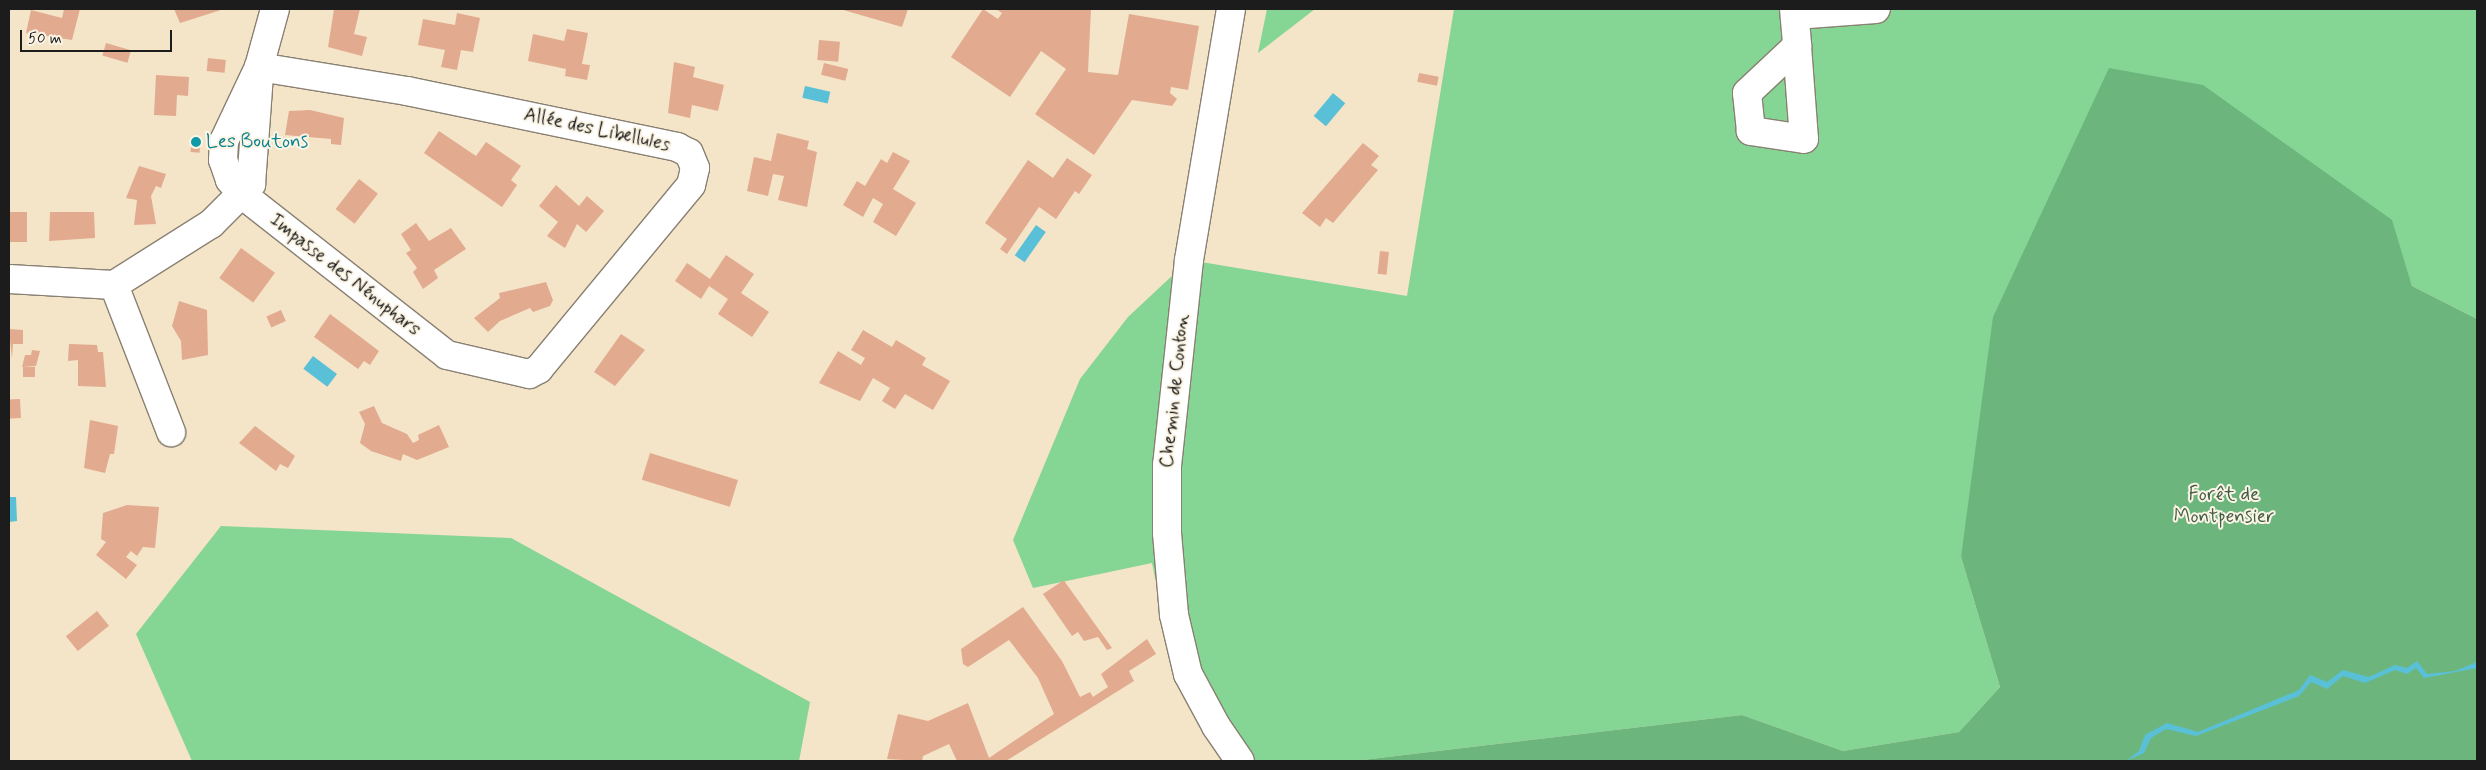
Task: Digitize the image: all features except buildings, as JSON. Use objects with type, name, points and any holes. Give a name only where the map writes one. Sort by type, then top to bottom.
[{"type":"street","points":[[9,279],[114,285],[211,224],[243,195],[255,170],[259,67],[275,9]]},
{"type":"street","name":"Chemin de Conton","points":[[1232,9],[1189,260],[1167,465],[1166,533],[1174,615],[1188,674],[1240,761]]},
{"type":"street","points":[[1797,46],[1795,12],[1876,9]]},
{"type":"street","name":"Allée des Libellules","points":[[259,67],[407,91],[689,153],[695,168],[692,185],[539,369],[529,374],[447,355]]},
{"type":"street","name":"Impasse des Nénuphars","points":[[243,195],[447,355]]},
{"type":"street","points":[[114,285],[171,432]]},
{"type":"green space","points":[[1267,9],[1315,9],[1258,53]]},
{"type":"green space","points":[[1454,9],[2477,9],[2477,319],[2412,286],[2391,220],[1961,557],[2000,687],[1959,732],[1843,751],[1742,715],[1354,761],[1225,761],[1173,664],[1152,563],[1033,588],[1013,540],[1080,379],[1128,317],[1189,260],[1407,296]]},
{"type":"green space","name":"Forêt de Montpensier","points":[[2109,68],[2203,85],[2392,220],[2412,286],[2477,319],[2477,761],[1354,761],[1742,715],[1843,751],[1959,732],[2000,687],[1961,557],[1993,317]]},
{"type":"green space","points":[[221,526],[511,538],[810,702],[799,761],[192,761],[136,634]]},
{"type":"water","points":[[805,86],[830,92],[828,104],[802,98]]},
{"type":"water","points":[[1333,93],[1345,103],[1326,126],[1314,116]]},
{"type":"water","points":[[1036,225],[1046,232],[1025,262],[1015,255]]},
{"type":"water","points":[[313,356],[337,374],[327,387],[303,369]]},
{"type":"water","points":[[9,497],[16,497],[17,521],[9,522]]},
{"type":"water","points":[[2417,661],[2427,674],[2455,671],[2477,662],[2477,668],[2424,678],[2416,668],[2407,674],[2395,670],[2365,683],[2343,676],[2327,689],[2311,682],[2299,696],[2196,736],[2166,729],[2151,738],[2144,753],[2126,761],[2139,751],[2145,735],[2167,723],[2198,732],[2299,690],[2310,675],[2327,682],[2343,670],[2369,677],[2395,665],[2407,668]]},
{"type":"place","name":"Les Boutons","points":[[196,142]]}]
